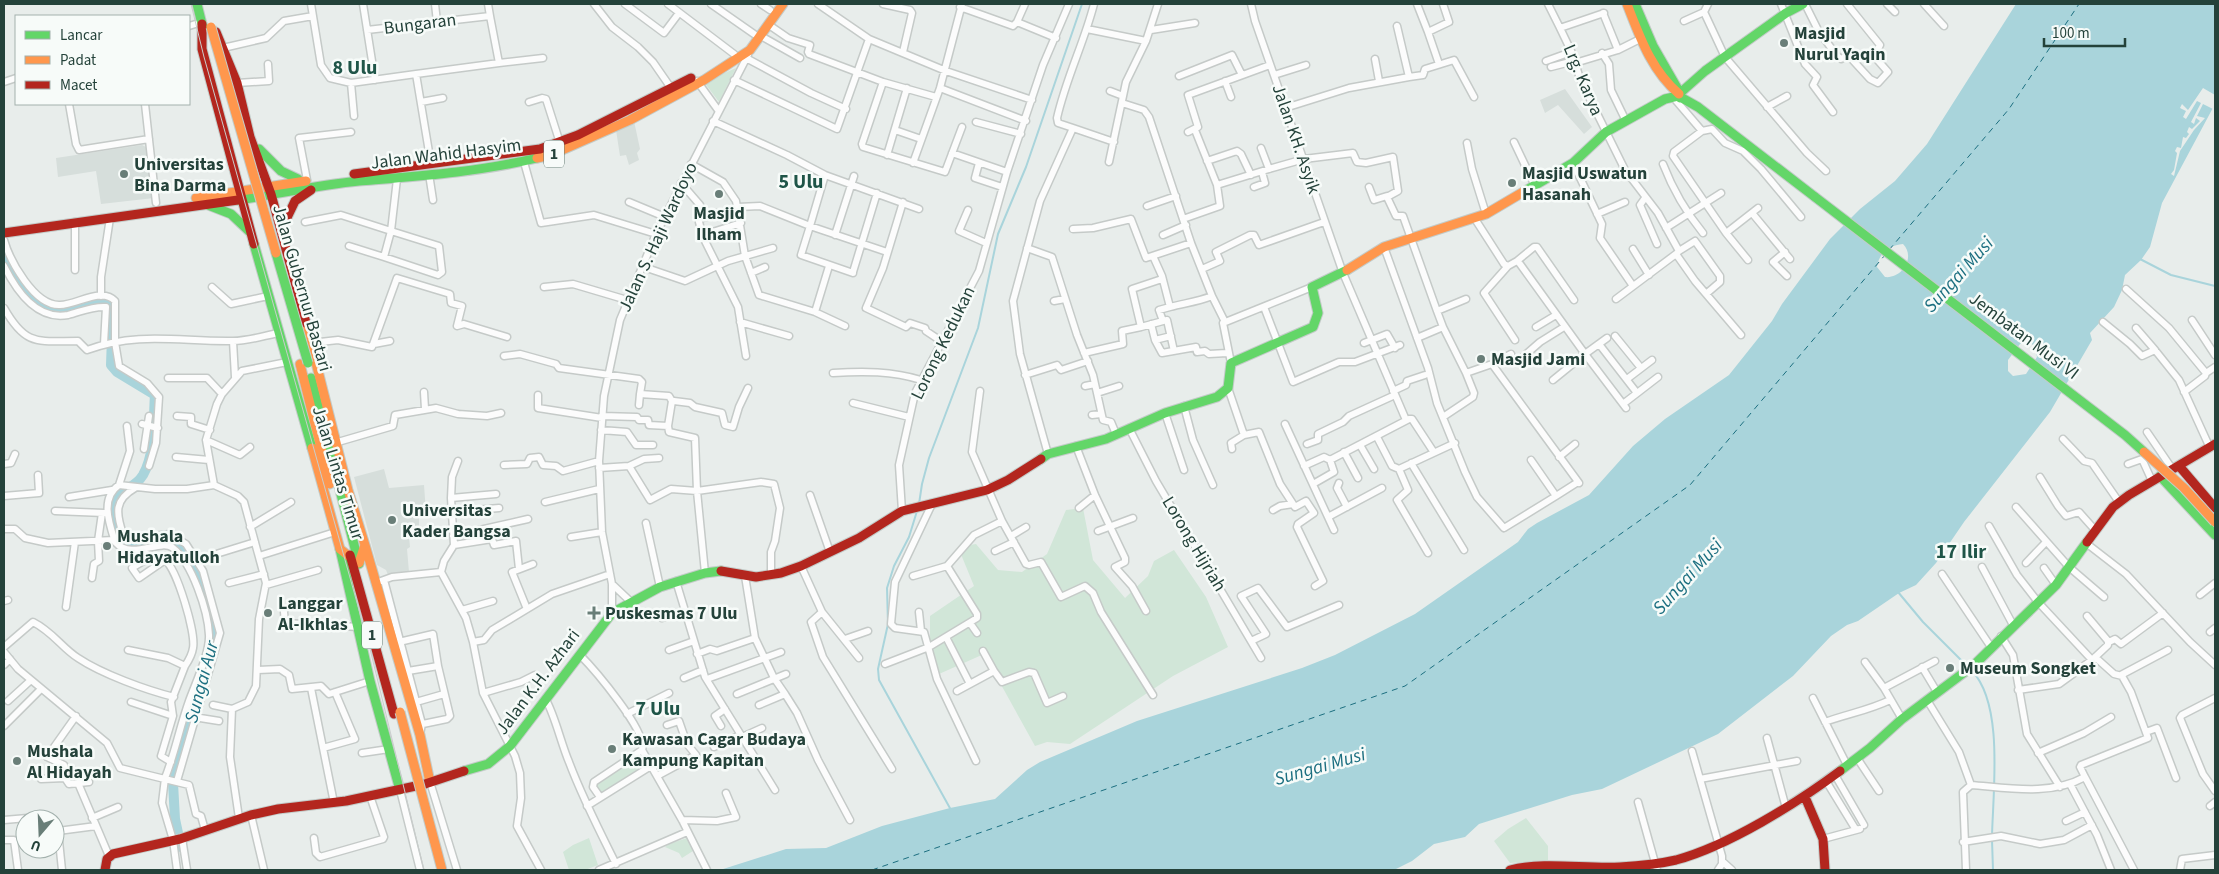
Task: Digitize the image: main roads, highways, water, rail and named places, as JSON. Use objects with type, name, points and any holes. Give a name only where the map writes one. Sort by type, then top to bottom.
[{"type":"main road","name":"Jalan Gubernur Bastari","points":[[197,4],[206,25],[326,439],[335,504],[359,563]]},
{"type":"main road","name":"Jalan Gubernur Bastari","points":[[205,4],[206,25],[202,49],[242,200]]},
{"type":"main road","name":"Jalan Wahid Hasyim","points":[[202,200],[242,200],[270,190],[306,181],[518,153],[560,143],[671,88],[696,80],[745,47],[768,25],[783,4]]},
{"type":"main road","name":"Jembatan Musi VI","points":[[1627,4],[1662,79],[1679,95],[1698,107],[2125,435],[2184,488],[2215,522]]},
{"type":"main road","points":[[1635,4],[1653,46],[1679,95],[1705,71],[1786,13],[1804,4]]},
{"type":"main road","name":"Jalan Wahid Hasyim","points":[[202,200],[240,190],[270,190],[360,180],[397,179],[524,162],[562,152],[592,138],[696,80],[748,54],[772,7]]},
{"type":"main road","name":"Jalan Gubernur Bastari","points":[[206,25],[223,48],[237,83],[250,137],[270,190]]},
{"type":"main road","name":"Jalan K.H. Azhari","points":[[104,870],[109,856],[177,839],[239,818],[278,809],[334,803],[400,790],[478,769],[488,764],[510,746],[612,613],[631,602],[676,581],[705,573],[720,571],[751,576],[771,574],[801,566],[859,538],[905,510],[987,490],[1008,480],[1048,454],[1106,439],[1165,413],[1217,397],[1228,388],[1231,363],[1310,330],[1316,323],[1318,313],[1312,287],[1343,273],[1380,249],[1486,214],[1543,178],[1573,162],[1606,132],[1641,112],[1679,95]]},
{"type":"main road","points":[[250,137],[278,171],[286,176],[306,181]]},
{"type":"main road","points":[[4,233],[110,218],[202,200],[221,189],[230,179],[231,168],[227,143]]},
{"type":"main road","points":[[233,162],[248,165],[258,156]]},
{"type":"main road","points":[[281,230],[295,201],[316,186]]},
{"type":"main road","name":"Jalan Lintas Timur","points":[[270,190],[338,442],[348,490],[365,545],[359,563],[436,870]]},
{"type":"main road","points":[[4,226],[156,203],[202,200],[230,214],[252,233]]},
{"type":"main road","name":"Jalan Lintas Timur","points":[[242,200],[278,333],[306,425],[335,504],[335,532],[340,549],[350,557],[442,870]]},
{"type":"main road","points":[[256,252],[262,244],[267,243],[285,247]]},
{"type":"main road","name":"Jalan Gubernur Bastari","points":[[304,364],[316,428],[350,557]]},
{"type":"main road","points":[[326,439],[333,424]]},
{"type":"main road","points":[[306,425],[316,428]]},
{"type":"main road","points":[[1510,870],[1523,868],[1656,867],[1718,844],[1805,797],[1857,758],[1902,719],[1974,665],[2056,584],[2095,530],[2119,502],[2213,446]]},
{"type":"main road","points":[[2176,468],[2215,508]]},
{"type":"main road","points":[[2156,479],[2215,535]]},
{"type":"main road","points":[[335,504],[348,490]]},
{"type":"main road","points":[[365,545],[379,581],[419,724],[430,782]]},
{"type":"main road","points":[[340,549],[370,681],[400,790]]},
{"type":"main road","points":[[1805,797],[1823,839],[1825,870]]},
{"type":"water","name":"Sungai Musi","points":[[2016,4],[2215,4],[2215,104],[2162,203],[2150,247],[2141,260],[2125,275],[2122,290],[2114,307],[2090,333],[2092,340],[2050,412],[1964,522],[1936,563],[1916,585],[1899,593],[1858,621],[1847,625],[1831,636],[1793,676],[1718,734],[1602,789],[1572,795],[1479,824],[1465,837],[1434,844],[1412,861],[1394,870],[720,870],[786,849],[826,848],[882,826],[950,808],[995,799],[1027,770],[1040,762],[1137,721],[1302,668],[1335,655],[1415,614],[1518,542],[1528,529],[1589,495],[1633,446],[1665,419],[1729,375],[1772,321],[1782,304],[1830,239],[1860,209],[1895,181],[1927,144]],"holes":[[[1903,244],[1907,249],[1908,261],[1897,275],[1885,277],[1877,267],[1882,254],[1893,246]],[[2028,342],[2035,346],[2037,357],[2026,374],[2013,376],[2008,371],[2008,360],[2020,344]]]},
{"type":"waterway","points":[[919,504],[929,458],[978,328],[998,234],[1026,167],[1082,4]]},
{"type":"waterway","name":"Sungai Aur","points":[[4,253],[20,281],[34,298],[43,305],[63,311],[94,302],[109,305],[113,310],[111,365],[117,372],[155,395],[152,446],[147,466],[138,481],[118,496],[115,510],[117,521],[122,537],[129,544],[168,541],[178,544],[195,566],[214,622],[216,635],[173,783],[175,819],[181,847]]},
{"type":"waterway","points":[[2140,259],[2171,275],[2215,286]]},
{"type":"waterway","points":[[917,511],[909,537],[894,566],[887,588],[888,624],[878,669],[879,680],[951,810]]},
{"type":"waterway","points":[[1898,592],[1923,622],[1967,666]]},
{"type":"waterway","points":[[1972,671],[1982,686],[1989,704],[1993,726],[1995,773],[1992,836]]},
{"type":"waterway","points":[[1992,840],[1993,870]]},
{"type":"tram line","points":[[191,4],[204,57],[370,649],[424,870]]},
{"type":"place","name":"Masjid Nurul Yaqin","points":[[1784,43]]},
{"type":"place","name":"Universitas Bina Darma","points":[[124,174]]},
{"type":"place","name":"Masjid Uswatun Hasanah","points":[[1512,183]]},
{"type":"place","name":"Masjid Ilham","points":[[719,194]]},
{"type":"place","name":"Masjid Jami","points":[[1481,359]]},
{"type":"place","name":"Universitas Kader Bangsa","points":[[392,520]]},
{"type":"place","name":"Mushala Hidayatulloh","points":[[107,546]]},
{"type":"place","name":"Langgar Al-Ikhlas","points":[[268,613]]},
{"type":"place","name":"Puskesmas 7 Ulu","points":[[594,613]]},
{"type":"place","name":"Museum Songket","points":[[1950,668]]},
{"type":"place","name":"Kawasan Cagar Budaya Kampung Kapitan","points":[[612,749]]},
{"type":"place","name":"Mushala Al Hidayah","points":[[17,761]]},
{"type":"district","name":"8 Ulu","points":[[355,68]]},
{"type":"district","name":"5 Ulu","points":[[801,182]]},
{"type":"district","name":"17 Ilir","points":[[1961,552]]},
{"type":"district","name":"7 Ulu","points":[[658,709]]}]
